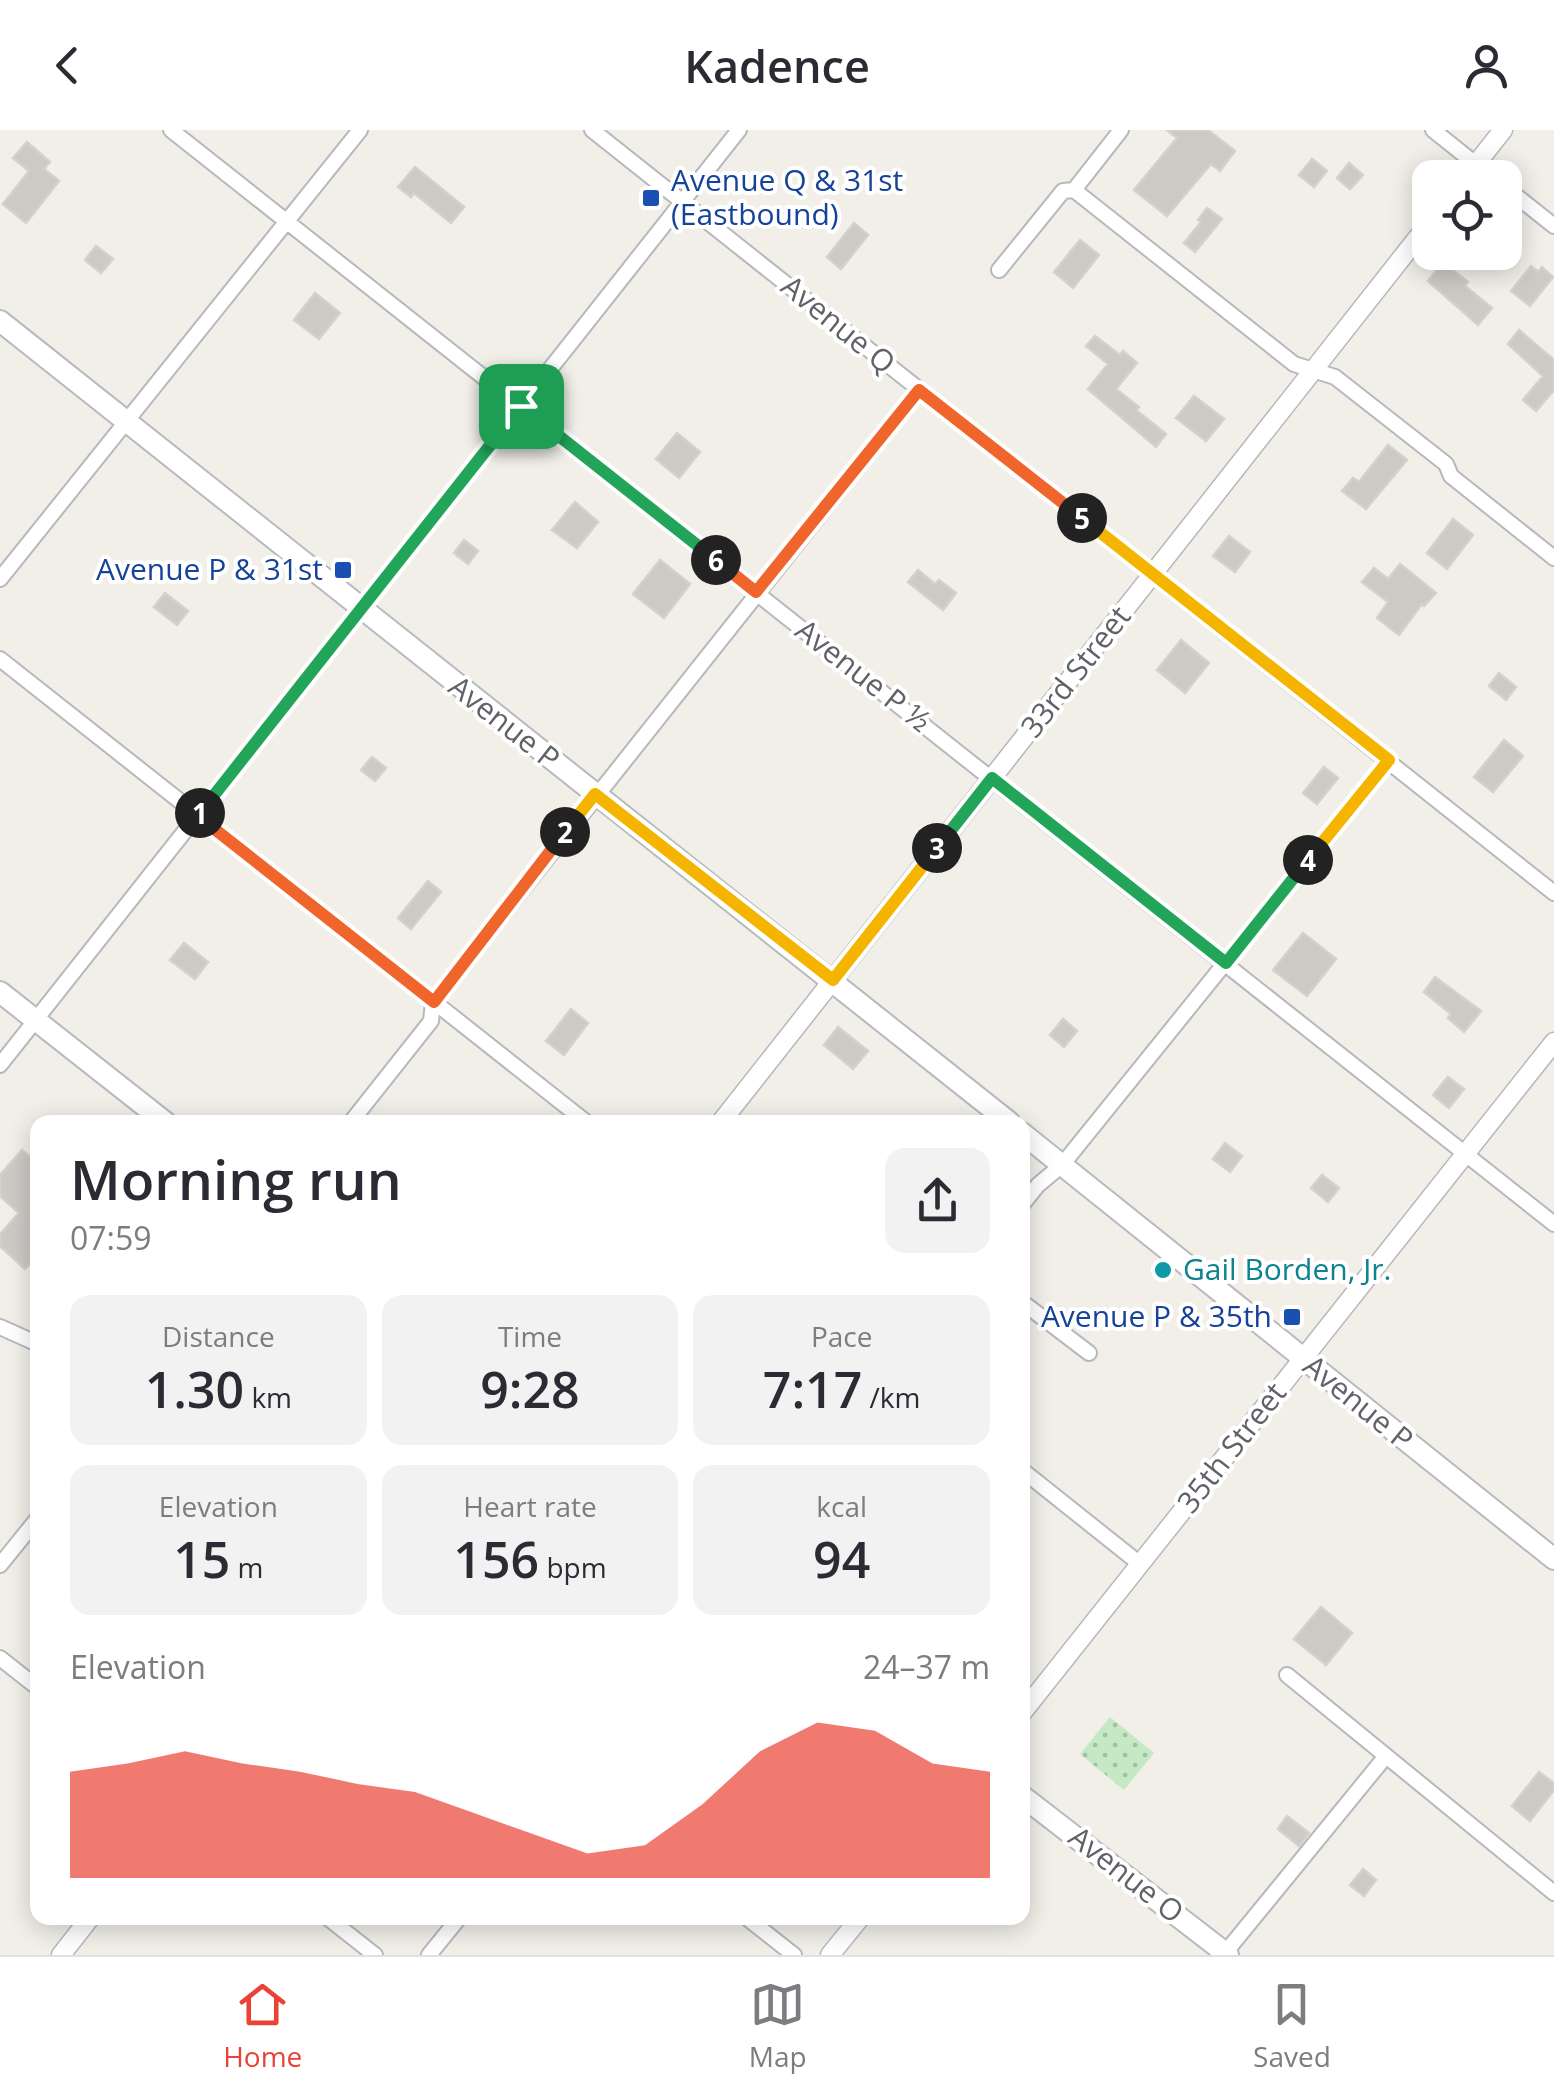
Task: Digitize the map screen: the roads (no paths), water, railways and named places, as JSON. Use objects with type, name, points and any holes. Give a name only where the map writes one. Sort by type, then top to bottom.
[{"type":"main road","name":"Avenue P","points":[[0,322],[1000,1115]]},
{"type":"main road","points":[[0,992],[156,1115]]},
{"type":"main road","name":"Avenue P","points":[[1030,1139],[1554,1559]]},
{"type":"main road","name":"Avenue O","points":[[1030,1802],[1227,1954]]},
{"type":"street","name":"Avenue P ½","points":[[171,130],[1554,1224]]},
{"type":"street","points":[[0,580],[360,130]]},
{"type":"street","name":"Avenue Q","points":[[592,130],[1554,893]]},
{"type":"street","points":[[0,1065],[739,130]]},
{"type":"street","points":[[1074,190],[1121,130]]},
{"type":"street","points":[[1433,130],[1460,160]]},
{"type":"street","points":[[1479,160],[1503,130]]},
{"type":"street","points":[[999,270],[1063,191],[1074,190],[1294,364],[1335,377],[1446,464],[1451,476],[1554,558]]},
{"type":"street","points":[[1522,201],[1554,226]]},
{"type":"street","name":"33rd Street","points":[[727,1115],[1412,245]]},
{"type":"street","points":[[356,1115],[431,1021],[434,1002],[595,794],[919,390]]},
{"type":"street","points":[[0,659],[577,1115]]},
{"type":"street","points":[[1030,1195],[1062,1165],[1389,760]]},
{"type":"street","name":"35th Street","points":[[1030,1703],[1554,1042]]},
{"type":"street","points":[[1030,1308],[1089,1353]]},
{"type":"street","points":[[0,1326],[30,1340]]},
{"type":"street","points":[[1030,1476],[1140,1564]]},
{"type":"street","points":[[0,1565],[30,1528]]},
{"type":"street","points":[[0,1658],[30,1682]]},
{"type":"street","points":[[1287,1675],[1554,1893]]},
{"type":"street","points":[[1227,1954],[1386,1756]]},
{"type":"street","points":[[61,1955],[85,1925]]},
{"type":"street","points":[[337,1925],[375,1955]]},
{"type":"street","points":[[429,1955],[453,1925]]},
{"type":"street","points":[[756,1925],[794,1955]]},
{"type":"street","points":[[830,1955],[854,1925]]},
{"type":"place","name":"Avenue Q & 31st (Eastbound)","points":[[651,198]]},
{"type":"place","name":"Avenue P & 31st","points":[[343,570]]},
{"type":"place","name":"Gail Borden, Jr.","points":[[1163,1270]]},
{"type":"place","name":"Avenue P & 35th","points":[[1292,1317]]}]
